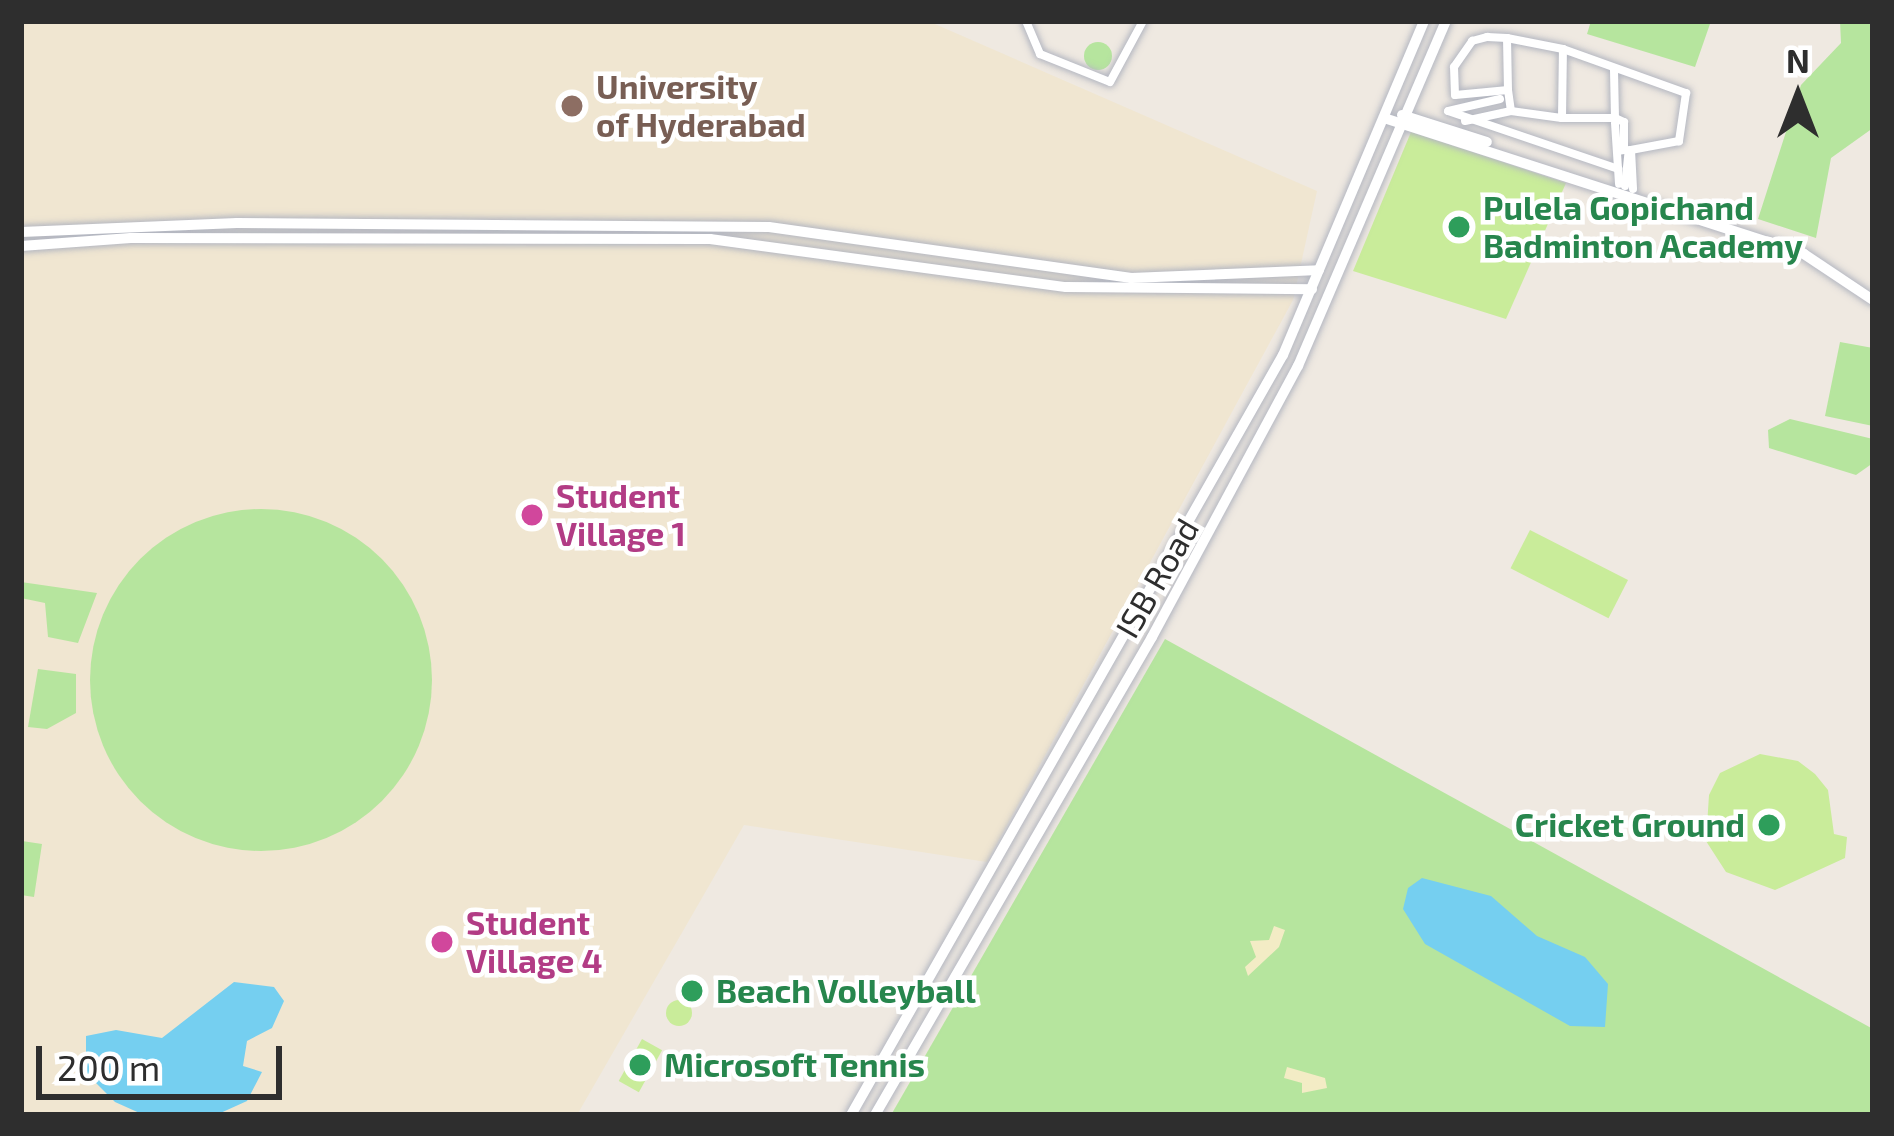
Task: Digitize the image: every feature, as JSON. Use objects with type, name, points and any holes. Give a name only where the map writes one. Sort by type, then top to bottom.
[{"type":"street","points":[[1026,21],[1040,54],[1109,82],[1143,21]]},
{"type":"street","name":"ISB Road","points":[[851,1115],[1068,743],[1312,289],[1424,21]]},
{"type":"street","name":"ISB Road","points":[[875,1115],[1152,637],[1298,366],[1446,21]]},
{"type":"street","points":[[1507,38],[1511,111]]},
{"type":"street","points":[[1508,90],[1455,95],[1450,82],[1472,41],[1507,38],[1563,49],[1686,93],[1679,141],[1624,150]]},
{"type":"street","points":[[1562,118],[1563,49]]},
{"type":"street","points":[[1614,70],[1615,120]]},
{"type":"street","points":[[1500,99],[1450,104],[1450,115],[1618,169],[1630,189]]},
{"type":"street","points":[[1465,121],[1511,111],[1624,120],[1630,189]]},
{"type":"street","points":[[1386,115],[1630,189],[1804,254],[1873,297]]},
{"type":"street","points":[[1618,169],[1624,150]]},
{"type":"street","points":[[1556,168],[1630,189]]},
{"type":"street","points":[[21,232],[237,223],[769,226],[1131,278],[1319,270]]},
{"type":"street","points":[[21,246],[131,238],[710,239],[1066,287],[1312,289]]},
{"type":"shaded area","points":[[21,21],[928,21],[1317,191],[1293,300],[987,862],[744,825],[577,1115],[21,1115]]},
{"type":"green space","points":[[1591,21],[1711,21],[1695,67],[1587,34]]},
{"type":"green space","points":[[1840,21],[1873,21],[1873,128],[1831,158],[1816,238],[1758,219],[1801,85],[1841,43]]},
{"type":"green space","points":[[1098,42],[1108,46],[1112,56],[1108,66],[1098,70],[1088,66],[1084,56],[1088,46]]},
{"type":"green space","name":"Pulela Gopichand Badminton Academy","points":[[1411,132],[1566,183],[1506,319],[1353,271]]},
{"type":"green space","points":[[1840,342],[1873,348],[1873,426],[1825,416]]},
{"type":"green space","points":[[1790,419],[1873,439],[1873,463],[1856,475],[1769,448],[1768,430]]},
{"type":"green space","points":[[261,509],[326,522],[382,559],[419,615],[432,680],[419,745],[382,801],[326,838],[261,851],[196,838],[140,801],[103,745],[90,680],[103,615],[140,559],[196,522]]},
{"type":"green space","points":[[1530,530],[1628,580],[1608,618],[1510,568]]},
{"type":"green space","points":[[21,582],[97,593],[78,643],[48,637],[45,603],[21,598]]},
{"type":"green space","points":[[1165,639],[1873,1029],[1873,1115],[891,1115]]},
{"type":"green space","points":[[38,669],[76,674],[76,713],[47,729],[28,727]]},
{"type":"green space","name":"Cricket Ground","points":[[1760,754],[1798,761],[1815,774],[1828,790],[1834,834],[1847,837],[1845,858],[1775,890],[1726,872],[1706,841],[1709,795],[1720,773]]},
{"type":"green space","points":[[21,812],[22,841],[42,844],[34,897],[21,895]]},
{"type":"green space","name":"Beach Volleyball","points":[[692,977],[702,981],[706,991],[702,1001],[692,1005],[682,1001],[678,991],[682,981]]},
{"type":"green space","points":[[679,1000],[692,1013],[679,1026],[666,1013]]},
{"type":"green space","name":"Microsoft Tennis","points":[[642,1039],[662,1050],[639,1092],[619,1081]]},
{"type":"sand","points":[[1274,926],[1285,930],[1279,947],[1248,976],[1245,967],[1256,957],[1250,941],[1269,940]]},
{"type":"sand","points":[[1287,1067],[1325,1078],[1327,1088],[1302,1093],[1302,1083],[1284,1078]]},
{"type":"water","points":[[1422,878],[1491,896],[1537,936],[1585,957],[1608,984],[1605,1027],[1570,1026],[1425,944],[1403,909],[1408,888]]},
{"type":"water","points":[[234,982],[274,987],[284,1001],[272,1028],[247,1041],[243,1066],[262,1072],[247,1101],[216,1115],[144,1115],[115,1102],[86,1073],[86,1036],[116,1030],[162,1038]]},
{"type":"place","name":"University of Hyderabad","points":[[572,106]]},
{"type":"place","name":"Pulela Gopichand Badminton Academy","points":[[1459,227]]},
{"type":"place","name":"Student Village 1","points":[[532,515]]},
{"type":"place","name":"Cricket Ground","points":[[1769,825]]},
{"type":"place","name":"Student Village 4","points":[[442,942]]},
{"type":"place","name":"Beach Volleyball","points":[[692,991]]},
{"type":"place","name":"Microsoft Tennis","points":[[640,1065]]}]
